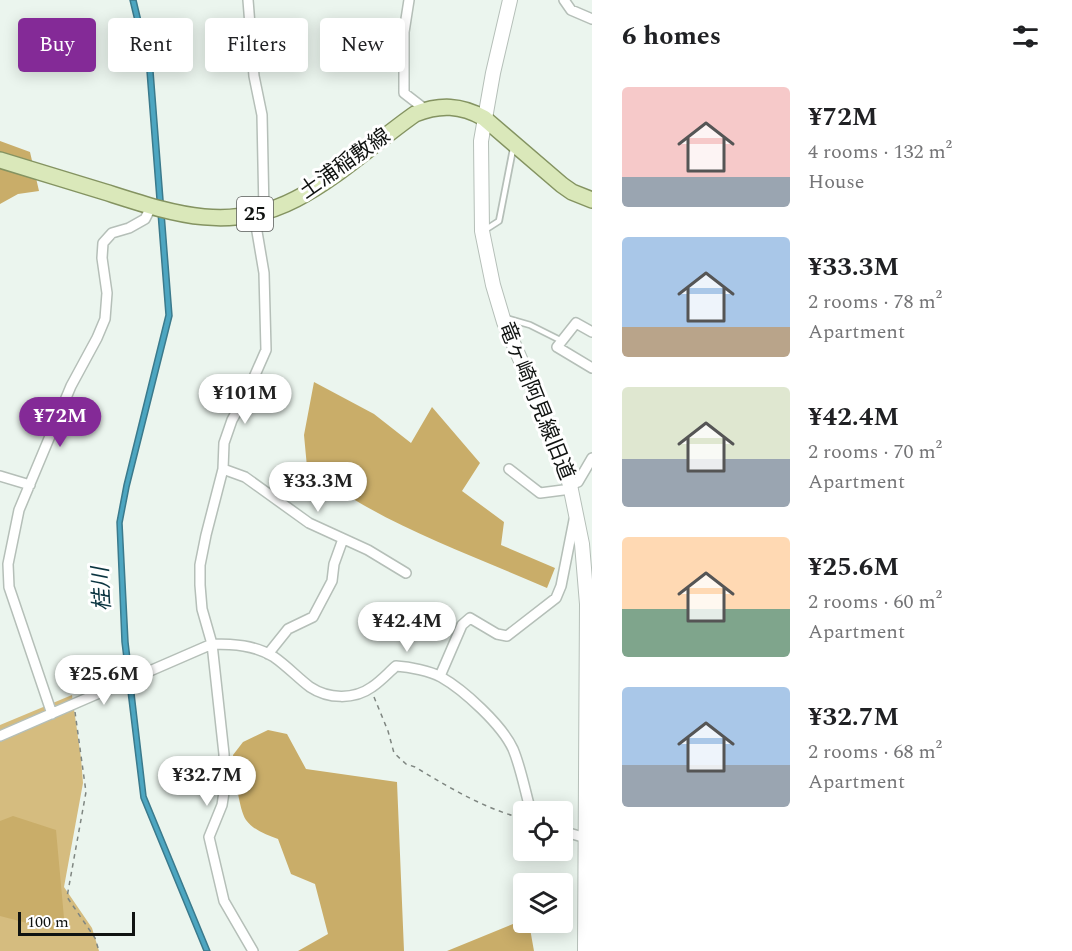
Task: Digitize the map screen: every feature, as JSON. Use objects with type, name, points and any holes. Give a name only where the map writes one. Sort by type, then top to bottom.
[{"type":"main road","name":"土浦稲敷線","points":[[0,160],[151,207],[186,216],[219,219],[259,213],[286,204],[313,189],[400,125],[426,110],[449,106],[484,118],[562,185],[592,200]]},
{"type":"street","points":[[248,0],[254,76],[262,115],[259,213],[264,273],[266,350],[232,420],[224,443],[223,469],[200,565],[202,609],[212,644],[224,754],[225,786],[222,805],[209,837],[224,901],[253,951]]},
{"type":"street","points":[[409,0],[404,32],[404,93],[426,110]]},
{"type":"street","name":"竜ヶ崎阿見線旧道","points":[[510,0],[481,141],[482,231],[502,316],[550,426],[571,487],[589,570],[585,951]]},
{"type":"street","points":[[564,0],[571,10],[592,19]]},
{"type":"street","points":[[52,714],[9,586],[8,564],[19,510],[71,386],[105,319],[107,292],[102,258],[103,243],[112,232],[129,228],[145,219],[151,207]]},
{"type":"street","points":[[592,332],[576,323],[557,346],[592,368]]},
{"type":"street","points":[[509,469],[540,493],[571,487],[578,482],[592,458]]},
{"type":"street","points":[[223,469],[245,477],[309,524],[368,550],[406,573]]},
{"type":"street","points":[[0,476],[30,485]]},
{"type":"street","points":[[440,676],[462,625],[471,618],[497,634],[507,636],[556,598],[561,586],[576,510]]},
{"type":"street","points":[[268,654],[288,629],[313,617],[332,582],[334,564],[343,539]]},
{"type":"street","points":[[0,736],[212,644],[237,644],[268,654],[311,687],[328,695],[341,697],[370,689],[396,666],[440,676],[471,699],[488,716],[512,748],[528,801]]},
{"type":"street","points":[[573,834],[586,838]]},
{"type":"lane","points":[[482,231],[500,222],[514,143]]},
{"type":"lane","points":[[502,316],[530,325],[562,341]]},
{"type":"path","points":[[370,689],[388,731],[394,753],[406,764],[415,766],[471,800],[513,816]]},
{"type":"path","points":[[74,705],[86,792],[67,897],[95,938],[99,951]]},
{"type":"shaded area","points":[[0,141],[30,152],[39,191],[18,194],[0,204]]},
{"type":"shaded area","points":[[314,382],[374,414],[411,443],[432,407],[480,463],[462,491],[504,522],[501,545],[555,568],[547,588],[453,549],[392,520],[334,487],[307,467],[304,435]]},
{"type":"shaded area","points":[[72,695],[83,783],[64,887],[92,928],[99,951],[0,951],[0,725]]},
{"type":"shaded area","points":[[268,730],[287,734],[306,769],[397,782],[404,951],[298,951],[328,934],[315,884],[291,874],[278,839],[249,824],[243,814],[236,779],[233,755],[243,742]]},
{"type":"shaded area","points":[[13,816],[56,830],[64,918],[54,930],[0,916],[0,821]]},
{"type":"shaded area","points":[[513,924],[513,933],[531,933],[534,951],[447,951]]},
{"type":"water","points":[[130,0],[136,0],[140,18],[134,18]]},
{"type":"water","points":[[147,72],[153,72],[172,316],[122,523],[128,642],[146,796],[210,951],[204,951],[141,798],[122,642],[117,522],[166,315]]},
{"type":"water label","name":"桂川","points":[[102,589]]}]
